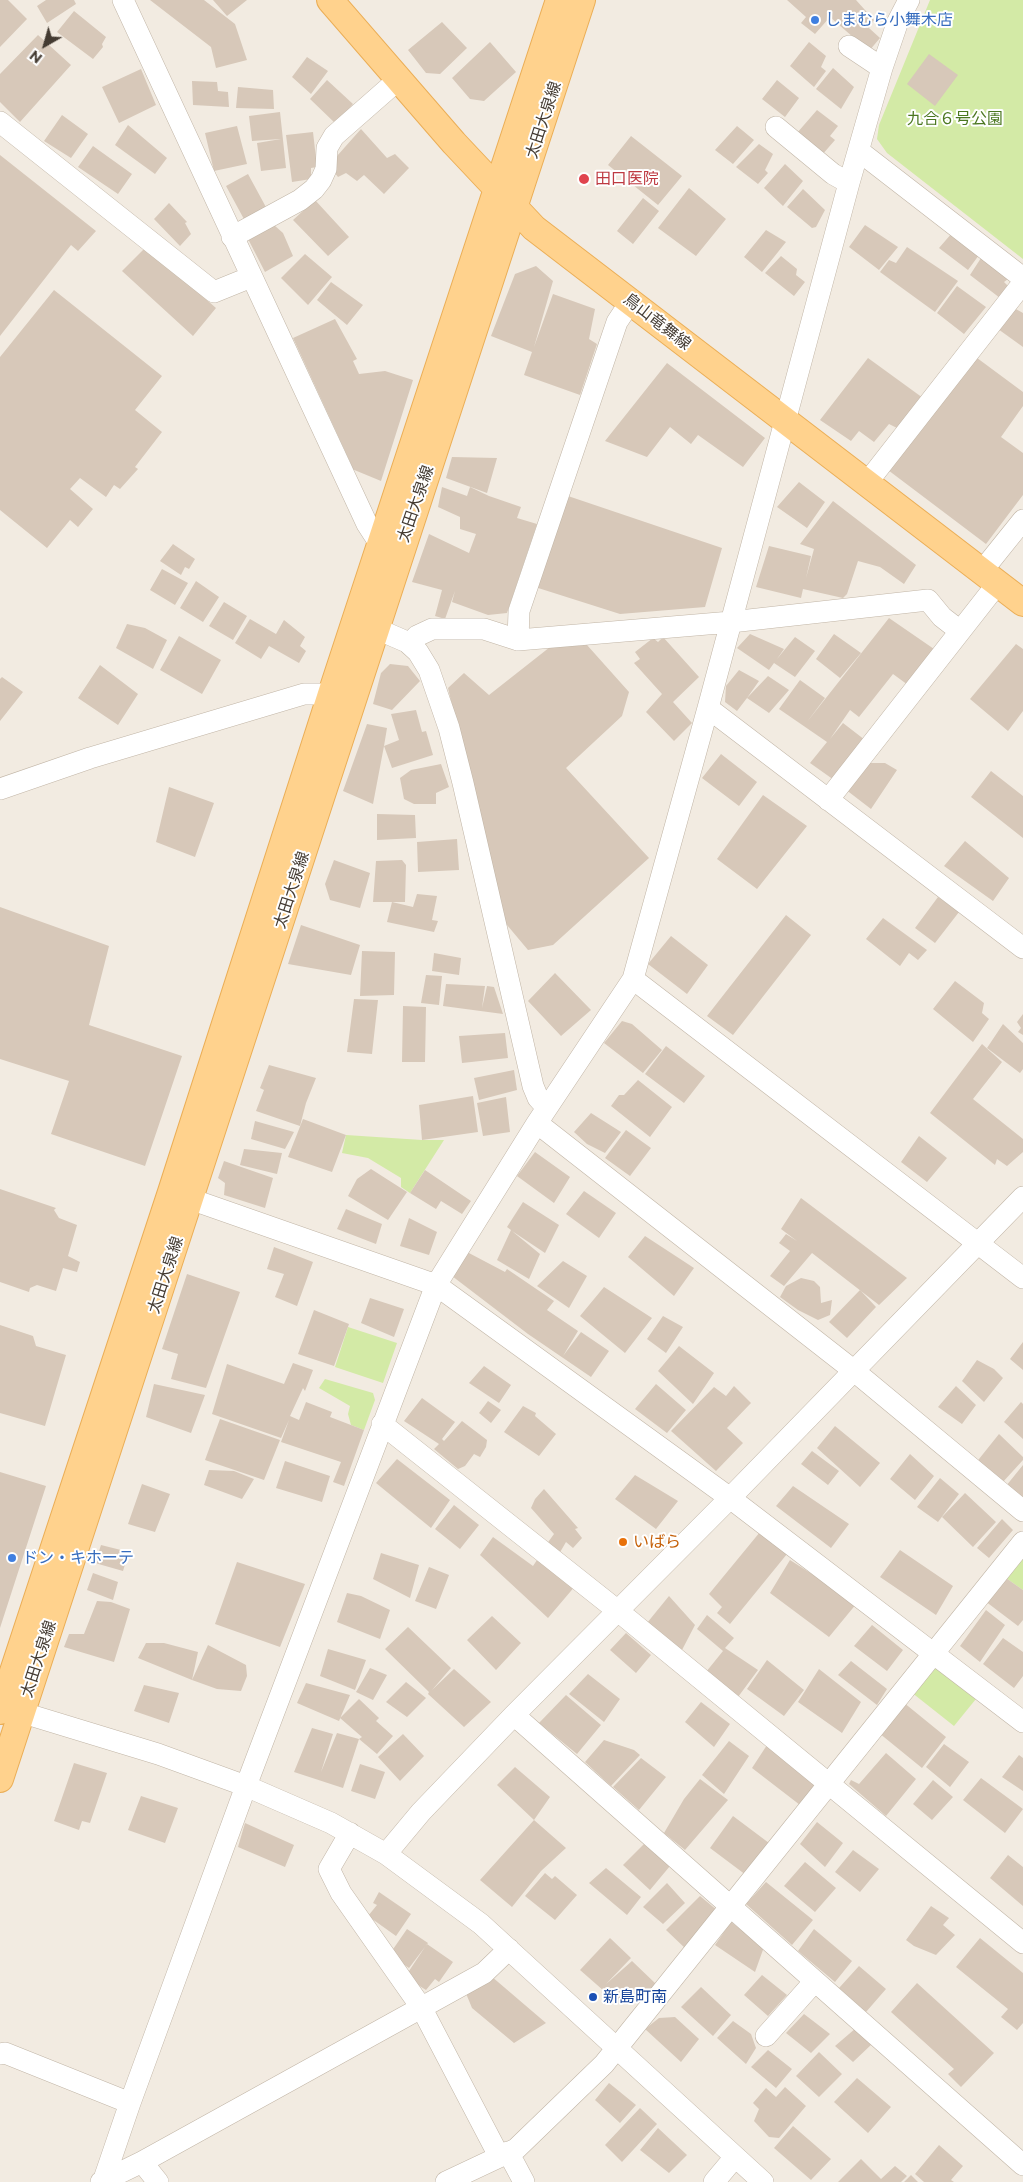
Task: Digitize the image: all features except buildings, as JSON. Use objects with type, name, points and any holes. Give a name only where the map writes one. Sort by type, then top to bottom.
[{"type":"main road","name":"鳥山竜舞線","points":[[330,0],[465,156],[534,228],[1023,603]]},
{"type":"main road","name":"太田大泉線","points":[[367,624],[380,544],[560,0]]},
{"type":"main road","name":"太田大泉線","points":[[0,1779],[5,1708],[181,1196],[342,697],[367,624],[398,560],[516,208],[582,0]]},
{"type":"street","points":[[123,0],[367,524],[380,544]]},
{"type":"street","points":[[103,2182],[246,1786],[436,1285],[542,1115],[633,979],[849,183],[860,152],[882,68],[898,21],[909,0]]},
{"type":"street","points":[[849,46],[882,68]]},
{"type":"street","points":[[232,237],[300,200],[314,189],[326,169],[326,148],[334,136],[399,79]]},
{"type":"street","points":[[0,122],[214,292],[251,277]]},
{"type":"street","points":[[776,127],[833,174],[849,183]]},
{"type":"street","points":[[860,152],[1023,278]]},
{"type":"street","points":[[866,484],[1023,284]]},
{"type":"street","points":[[518,640],[518,610],[617,322],[631,301]]},
{"type":"street","points":[[828,800],[960,631],[1023,520]]},
{"type":"street","points":[[410,644],[423,633],[451,628],[484,628],[518,640],[731,622],[928,600],[942,617],[960,631]]},
{"type":"street","points":[[367,624],[410,644],[425,661],[430,670],[449,728],[533,1086],[542,1115],[1023,1511]]},
{"type":"street","points":[[0,789],[90,758],[304,694],[342,697]]},
{"type":"street","points":[[708,708],[1023,948]]},
{"type":"street","points":[[633,979],[1023,1278]]},
{"type":"street","points":[[181,1196],[436,1285],[730,1498],[1023,1722]]},
{"type":"street","points":[[386,1854],[421,1812],[514,1715],[730,1498],[1023,1197]]},
{"type":"street","points":[[382,1424],[618,1611],[1023,1942]]},
{"type":"street","points":[[446,2182],[503,2154],[524,2141],[617,2048],[1023,1542]]},
{"type":"street","points":[[5,1708],[158,1754],[246,1786],[350,1833],[386,1854],[450,1900],[509,1948],[763,2182]]},
{"type":"street","points":[[514,1715],[1023,2165]]},
{"type":"street","points":[[350,1833],[329,1869],[341,1893],[421,2007],[503,2154],[524,2182]]},
{"type":"street","points":[[103,2182],[484,1973],[509,1948]]},
{"type":"street","points":[[766,2036],[815,1981]]},
{"type":"street","points":[[0,2054],[5,2053],[130,2103]]},
{"type":"street","points":[[714,2182],[720,2172],[735,2157]]},
{"type":"street","points":[[142,2162],[158,2182]]},
{"type":"green space","name":"九合６号公園","points":[[930,0],[1023,0],[1023,259],[887,153],[877,139],[879,125]]},
{"type":"green space","points":[[346,1135],[444,1140],[410,1193],[401,1187],[401,1178],[368,1158],[342,1153]]},
{"type":"green space","points":[[348,1327],[397,1343],[383,1383],[335,1367]]},
{"type":"green space","points":[[325,1379],[373,1393],[375,1400],[364,1430],[351,1425],[348,1414],[350,1406],[319,1388]]},
{"type":"green space","points":[[1023,1551],[1023,1590],[1003,1576]]},
{"type":"green space","points":[[943,1666],[980,1694],[954,1726],[911,1692],[932,1667]]},
{"type":"place","name":"しまむら小舞木店","points":[[815,20]]},
{"type":"place","name":"田口医院","points":[[584,179]]},
{"type":"place","name":"いばら","points":[[623,1542]]},
{"type":"place","name":"ドン・キホーテ","points":[[12,1558]]},
{"type":"place","name":"新島町南","points":[[593,1997]]}]
